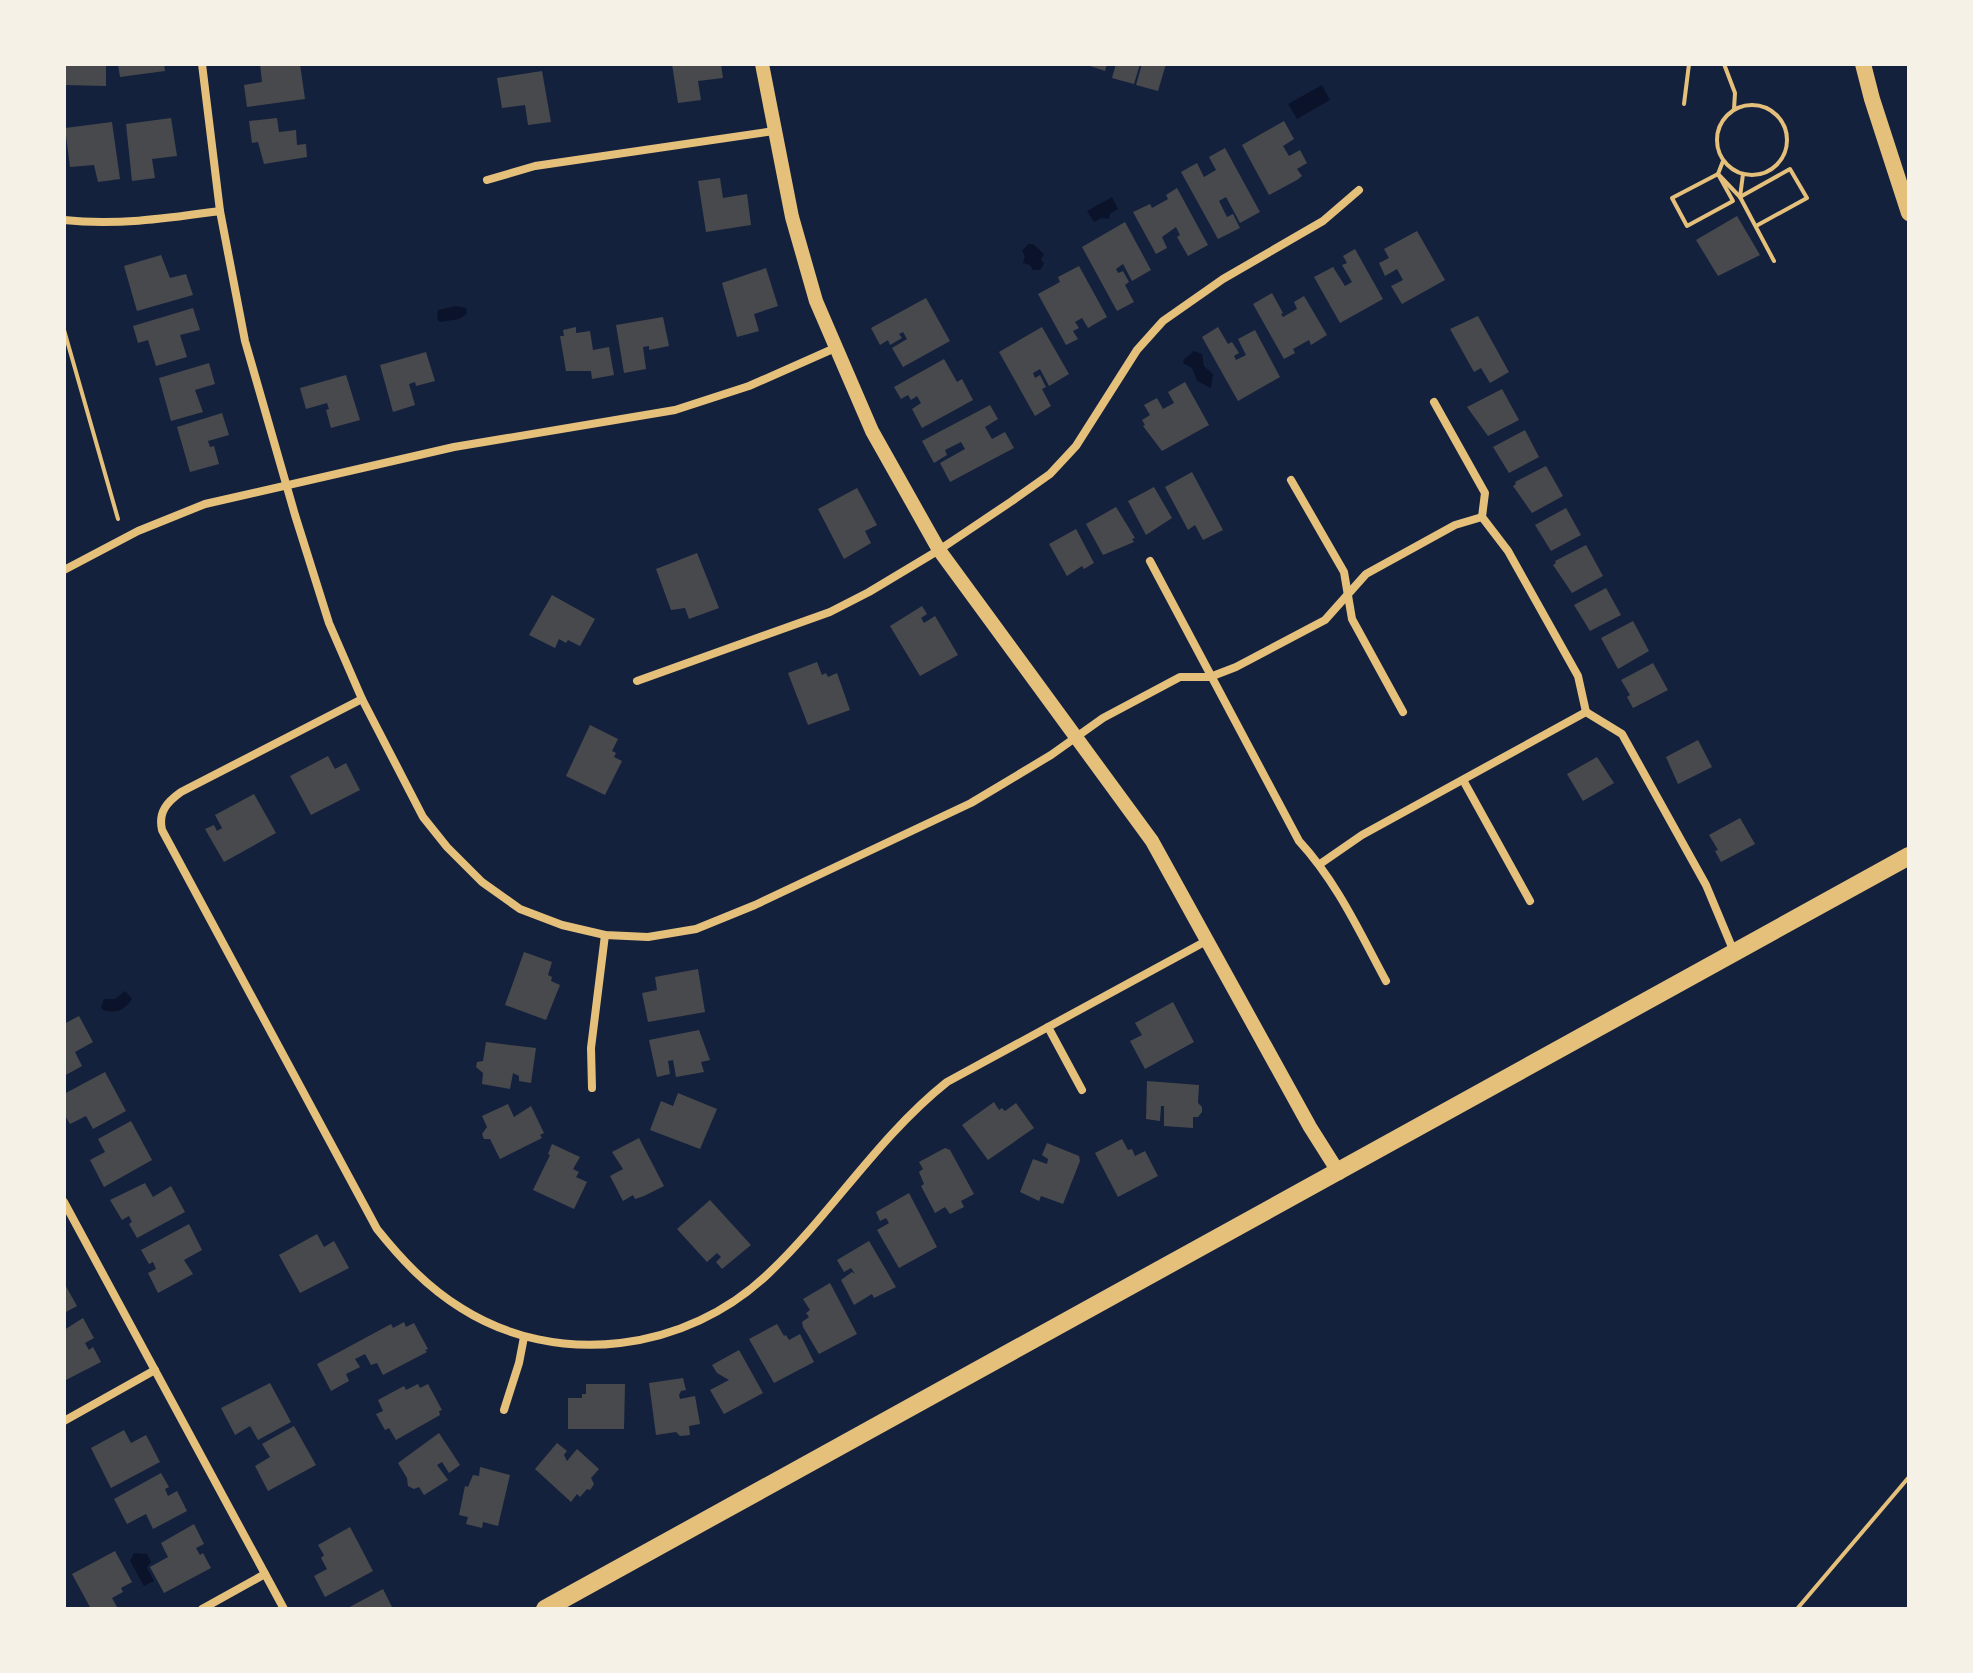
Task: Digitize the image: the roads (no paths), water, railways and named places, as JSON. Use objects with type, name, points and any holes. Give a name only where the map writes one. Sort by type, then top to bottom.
[{"type":"main road","points":[[1863,64],[1909,213]]},
{"type":"main road","points":[[545,1609],[1909,856]]},
{"type":"street","points":[[202,64],[220,211],[245,341],[329,623],[362,699],[423,817],[482,882],[520,909],[562,925],[605,935],[648,937],[696,929],[755,905],[971,803],[1103,718],[1180,677],[1210,677],[1236,667],[1325,620],[1366,574],[1455,525],[1482,517]]},
{"type":"street","points":[[762,64],[792,217],[816,301],[872,431],[939,550],[1152,841],[1339,1173]]},
{"type":"street","points":[[487,180],[535,166],[774,131]]},
{"type":"street","points":[[637,681],[830,612],[939,550],[1050,474],[1076,446],[1137,350],[1163,321],[1223,279],[1323,221],[1359,190]]},
{"type":"street","points":[[64,220],[127,221],[220,211]]},
{"type":"street","points":[[64,570],[138,531],[205,504],[454,447],[675,410],[749,386],[835,348]]},
{"type":"street","points":[[1434,402],[1485,493],[1482,517],[1508,551],[1578,676],[1586,712],[1622,734],[1706,885],[1734,952]]},
{"type":"street","points":[[1291,480],[1344,572],[1352,619],[1403,712]]},
{"type":"street","points":[[1150,561],[1299,841],[1320,864],[1386,981]]},
{"type":"street","points":[[362,699],[181,792],[164,807],[160,822],[162,830],[377,1229],[410,1269],[461,1309],[524,1337],[551,1343],[620,1344],[690,1325],[720,1310],[759,1282],[791,1250],[915,1107],[947,1082],[1208,940]]},
{"type":"street","points":[[1320,864],[1362,835],[1586,712]]},
{"type":"street","points":[[1463,780],[1530,901]]},
{"type":"street","points":[[592,1088],[591,1048],[605,935]]},
{"type":"street","points":[[1048,1027],[1082,1090]]},
{"type":"street","points":[[64,1202],[284,1609]]},
{"type":"street","points":[[504,1410],[524,1337]]},
{"type":"street","points":[[64,1421],[155,1370]]},
{"type":"street","points":[[202,1609],[265,1574]]},
{"type":"water","points":[[1322,85],[1330,100],[1297,119],[1288,104]]},
{"type":"water","points":[[1112,197],[1118,209],[1110,214],[1109,219],[1094,222],[1087,211]]},
{"type":"water","points":[[1028,244],[1033,244],[1044,254],[1041,259],[1044,264],[1040,270],[1033,270],[1023,263],[1025,256],[1022,251]]},
{"type":"water","points":[[456,306],[466,308],[467,314],[459,319],[440,322],[437,319],[438,310]]},
{"type":"water","points":[[1194,351],[1202,354],[1204,366],[1213,374],[1211,388],[1197,381],[1192,368],[1183,363]]},
{"type":"water","points":[[125,991],[132,999],[126,1006],[117,1011],[103,1010],[104,999],[115,999]]},
{"type":"water","points":[[134,1553],[147,1554],[151,1562],[147,1567],[154,1581],[144,1586],[130,1561]]}]
